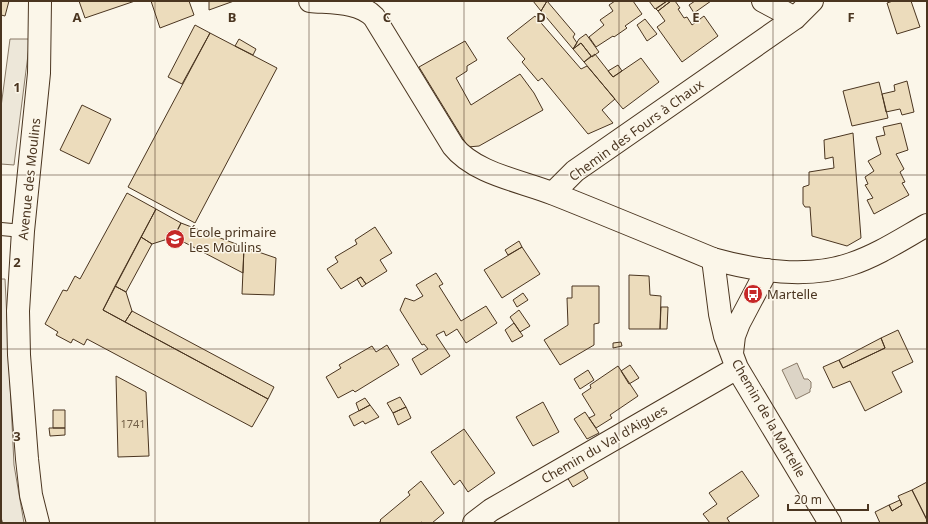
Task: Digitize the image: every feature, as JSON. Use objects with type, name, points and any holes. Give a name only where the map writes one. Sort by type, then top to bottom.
[{"type":"street","name":"Avenue des Moulins","points":[[38,523],[31,495],[29,478],[19,355],[18,285],[39,73],[40,1]]},
{"type":"street","points":[[310,1],[350,6],[365,10],[371,7],[374,17],[453,146],[468,161],[487,170],[553,193],[713,259],[739,266],[799,273],[829,269],[850,264],[878,252],[927,225]]},
{"type":"street","points":[[763,1],[794,18]]},
{"type":"street","name":"Chemin des Fours à Chaux","points":[[553,193],[575,171],[794,18],[812,1]]},
{"type":"street","name":"Chemin de la Martelle","points":[[713,259],[720,314],[725,336],[734,361],[830,523]]},
{"type":"street","name":"Chemin de la Martelle","points":[[734,361],[734,336],[739,323],[767,270]]},
{"type":"street","name":"Chemin du Val d'Aigues","points":[[474,523],[491,510],[734,361]]},
{"type":"lane","points":[[1,229],[23,231]]},
{"type":"shaded area","points":[[10,39],[30,39],[14,165],[1,164],[1,107]]},
{"type":"shaded area","points":[[1,279],[5,279],[14,465],[24,523],[3,523],[1,518]]},
{"type":"shaded area","points":[[797,363],[804,379],[808,379],[811,382],[811,388],[810,392],[796,399],[782,370]]},
{"type":"building","points":[[1,1],[9,1],[5,16],[1,15]]},
{"type":"building","points":[[79,1],[135,1],[85,18]]},
{"type":"building","points":[[151,1],[189,1],[194,15],[160,28]]},
{"type":"building","points":[[209,1],[234,1],[209,10]]},
{"type":"building","points":[[533,1],[547,1],[541,11]]},
{"type":"building","points":[[547,1],[575,34],[573,37],[577,43],[573,49],[541,11]]},
{"type":"building","points":[[615,1],[633,1],[642,14],[625,26],[627,28],[596,47],[589,37],[604,25],[600,20],[613,11],[609,5]]},
{"type":"building","points":[[649,1],[667,1],[655,9]]},
{"type":"building","points":[[667,1],[671,1],[658,11],[656,9]]},
{"type":"building","points":[[671,1],[675,1],[684,18],[687,17],[692,25],[704,16],[718,36],[682,62],[657,27],[665,21],[658,11]]},
{"type":"building","points":[[695,1],[711,1],[694,13],[689,5]]},
{"type":"building","points":[[893,1],[911,1],[920,27],[897,34],[887,3]]},
{"type":"building","points":[[535,16],[581,69],[587,66],[615,99],[602,110],[613,123],[588,134],[542,78],[538,81],[522,62],[525,59],[507,38]]},
{"type":"building","points":[[645,19],[657,34],[647,41],[637,25]]},
{"type":"building","points":[[195,25],[210,33],[182,84],[168,77]]},
{"type":"building","points":[[210,33],[277,68],[195,223],[128,187]]},
{"type":"building","points":[[586,34],[599,52],[592,57],[581,43],[573,49],[579,39]]},
{"type":"building","points":[[239,39],[256,49],[253,55],[235,46]]},
{"type":"building","points":[[465,41],[477,60],[467,66],[467,71],[456,78],[471,105],[520,74],[534,93],[543,110],[479,146],[468,147],[419,67]]},
{"type":"building","points":[[581,43],[591,56],[584,62],[573,49]]},
{"type":"building","points":[[595,54],[613,77],[641,58],[659,82],[623,109],[584,62]]},
{"type":"building","points":[[618,65],[622,71],[613,77],[608,71]]},
{"type":"building","points":[[907,81],[914,112],[902,115],[900,109],[886,112],[882,94],[895,91],[894,85]]},
{"type":"building","points":[[879,82],[888,118],[852,126],[843,91]]},
{"type":"building","points":[[82,105],[111,119],[89,164],[60,150]]},
{"type":"building","points":[[901,123],[908,150],[896,154],[904,169],[900,172],[905,182],[902,183],[909,195],[874,214],[867,200],[873,198],[865,185],[868,184],[865,177],[874,171],[868,161],[881,154],[876,137],[885,135],[883,127]]},
{"type":"building","points":[[853,133],[861,238],[847,246],[812,236],[810,207],[805,207],[803,204],[803,187],[809,185],[809,172],[834,168],[833,157],[825,159],[824,140]]},
{"type":"building","points":[[127,193],[156,209],[103,310],[268,399],[252,427],[87,339],[84,345],[73,339],[71,343],[56,335],[58,332],[45,324],[63,290],[67,291],[75,276],[80,279]]},
{"type":"building","points":[[156,209],[181,223],[174,237],[152,244],[141,237]]},
{"type":"building","points":[[181,223],[244,247],[243,273],[174,237]]},
{"type":"building","points":[[375,227],[392,253],[380,260],[387,271],[366,284],[361,277],[341,289],[327,269],[338,262],[335,257],[357,244],[355,240]]},
{"type":"building","points":[[141,237],[152,244],[126,292],[115,286]]},
{"type":"building","points":[[519,241],[522,247],[508,255],[505,250]]},
{"type":"building","points":[[244,247],[276,258],[274,295],[242,294]]},
{"type":"building","points":[[522,247],[540,274],[502,298],[484,270]]},
{"type":"building","points":[[436,273],[443,284],[439,286],[461,321],[486,306],[497,323],[466,343],[457,329],[446,336],[444,331],[436,335],[450,356],[421,375],[412,359],[428,349],[424,344],[422,345],[400,310],[405,298],[414,301],[423,296],[416,285]]},
{"type":"building","points":[[629,275],[649,276],[650,295],[661,296],[660,329],[629,329]]},
{"type":"building","points":[[361,277],[366,284],[362,287],[357,279]]},
{"type":"building","points":[[115,286],[126,292],[132,311],[125,322],[103,310]]},
{"type":"building","points":[[572,286],[599,286],[599,323],[594,324],[594,345],[560,365],[544,340],[568,325],[567,298],[572,298]]},
{"type":"building","points":[[523,293],[528,300],[517,307],[513,300]]},
{"type":"building","points":[[661,307],[668,307],[667,329],[660,329]]},
{"type":"building","points":[[519,310],[530,326],[520,332],[510,317]]},
{"type":"building","points":[[132,311],[274,387],[268,399],[125,322]]},
{"type":"building","points":[[514,323],[523,336],[512,342],[505,330]]},
{"type":"building","points":[[898,330],[913,362],[892,372],[902,392],[865,411],[850,381],[833,388],[823,367],[839,360],[843,368],[885,348],[881,338]]},
{"type":"building","points":[[881,338],[885,348],[843,368],[839,360]]},
{"type":"building","points":[[621,342],[622,346],[613,348],[613,343]]},
{"type":"building","points":[[387,345],[399,365],[355,392],[353,390],[338,398],[326,377],[341,368],[339,365],[372,346],[376,352]]},
{"type":"building","points":[[630,365],[639,378],[629,384],[621,371]]},
{"type":"building","points":[[618,366],[638,396],[610,415],[612,418],[596,428],[589,418],[595,415],[582,394],[591,388],[590,385]]},
{"type":"building","points":[[588,370],[594,380],[580,389],[574,379]]},
{"type":"building","points":[[116,376],[146,392],[149,456],[118,457]]},
{"type":"building","points":[[400,397],[406,407],[393,413],[387,403]]},
{"type":"building","points":[[365,398],[370,405],[359,411],[356,403]]},
{"type":"building","points":[[543,402],[559,432],[533,446],[516,417]]},
{"type":"building","points":[[370,405],[379,417],[365,424],[363,421],[354,426],[349,416]]},
{"type":"building","points":[[406,407],[411,418],[398,425],[393,413]]},
{"type":"building","points":[[53,410],[65,410],[65,428],[53,428]]},
{"type":"building","points":[[585,412],[599,433],[587,439],[574,419]]},
{"type":"building","points":[[49,428],[65,428],[65,435],[50,436]]},
{"type":"building","points":[[464,429],[495,473],[468,492],[460,480],[454,485],[431,452]]},
{"type":"building","points":[[580,464],[588,478],[573,487],[564,472]]},
{"type":"building","points":[[742,471],[759,496],[727,518],[730,523],[710,523],[703,514],[717,504],[709,493]]},
{"type":"building","points":[[421,481],[444,513],[432,523],[378,523],[410,495],[408,492]]},
{"type":"building","points":[[927,482],[927,520],[912,490]]},
{"type":"building","points":[[912,490],[927,520],[927,523],[880,523],[875,512],[889,505],[892,511],[902,505],[898,496]]},
{"type":"building","points":[[900,500],[902,505],[892,511],[889,505]]},
{"type":"place","name":"École primaire Les Moulins","points":[[175,239]]},
{"type":"place","name":"Martelle","points":[[753,294]]}]
